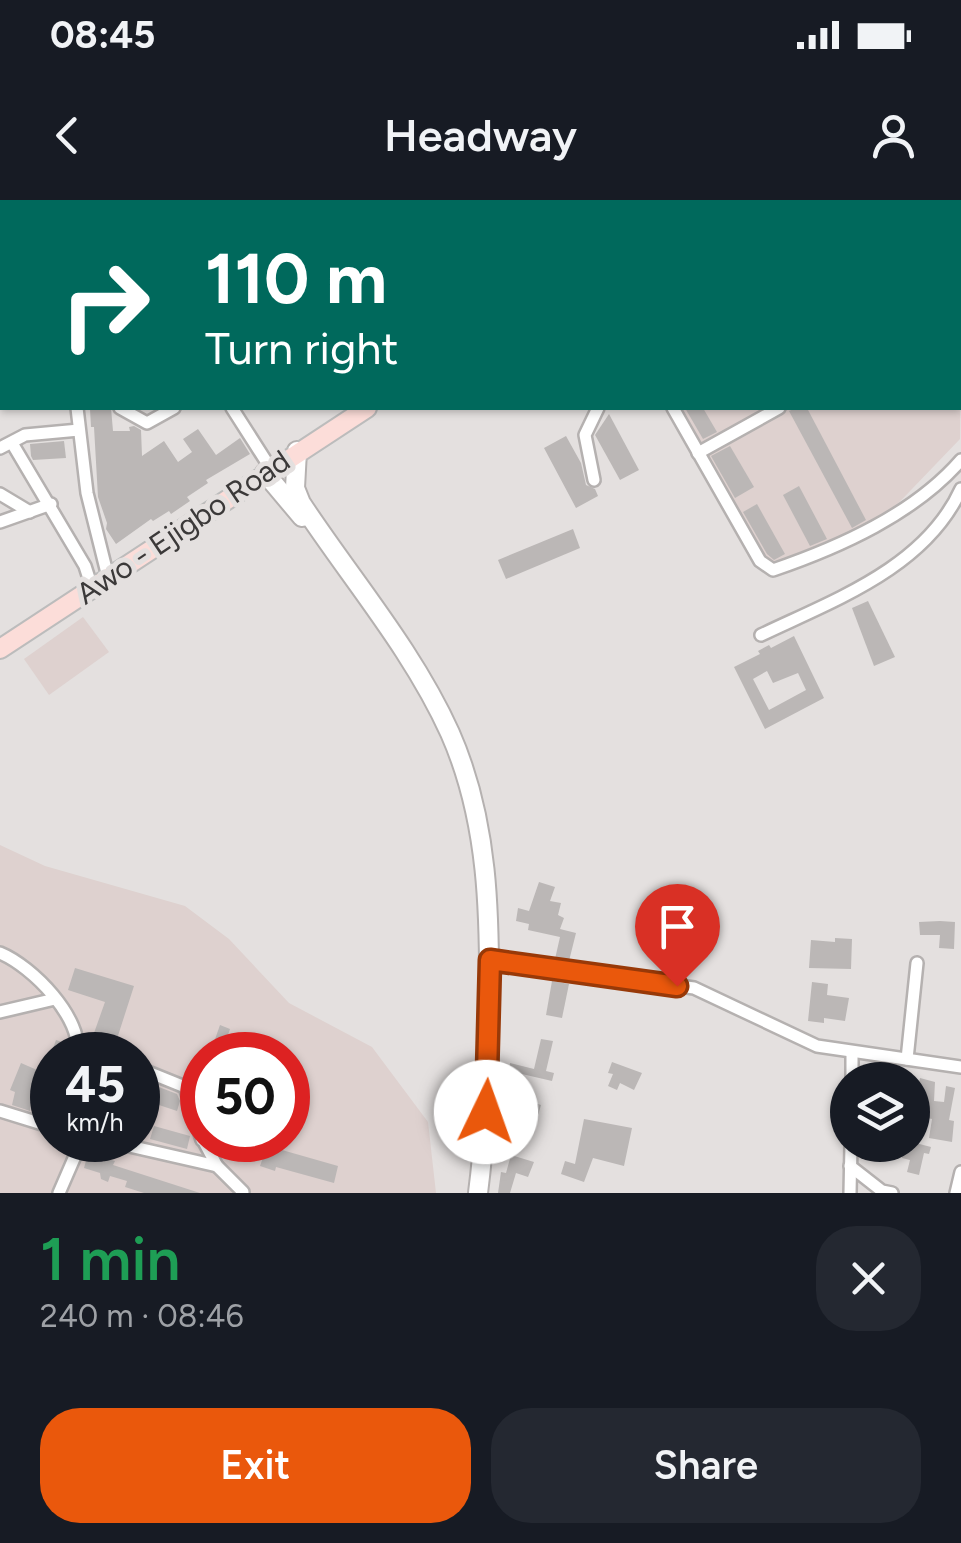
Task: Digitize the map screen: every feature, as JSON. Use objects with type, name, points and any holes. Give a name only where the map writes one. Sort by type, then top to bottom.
[{"type":"main road","name":"Awo - Ejigbo Road","points":[[0,649],[365,410]]},
{"type":"main road","points":[[297,452],[297,495],[424,681],[462,763],[475,806],[489,902],[490,960],[488,1083],[478,1193]]},
{"type":"main road","points":[[268,471],[327,543]]},
{"type":"street","points":[[77,410],[100,582]]},
{"type":"street","points":[[124,410],[148,423],[171,410]]},
{"type":"street","points":[[233,410],[268,471]]},
{"type":"street","points":[[594,480],[585,434],[597,410]]},
{"type":"street","points":[[674,410],[760,561],[774,570],[814,556],[904,509],[944,480],[961,460]]},
{"type":"street","points":[[698,454],[775,410]]},
{"type":"street","points":[[79,430],[25,435],[6,446],[51,504],[85,566],[100,582]]},
{"type":"street","points":[[761,635],[876,579],[898,564],[944,518],[961,489]]},
{"type":"street","points":[[0,494],[30,512]]},
{"type":"street","points":[[0,522],[51,504]]},
{"type":"street","points":[[0,954],[20,964],[55,1000],[74,1024],[75,1032]]},
{"type":"street","points":[[490,960],[704,991],[807,1042],[852,1053],[961,1067]]},
{"type":"street","points":[[907,1059],[917,963]]},
{"type":"street","points":[[0,1012],[55,1000]]},
{"type":"street","points":[[852,1053],[852,1062]]},
{"type":"street","points":[[0,1110],[30,1120]]},
{"type":"street","points":[[160,1153],[218,1166]]},
{"type":"street","points":[[59,1193],[72,1162]]},
{"type":"street","points":[[216,1162],[243,1192]]},
{"type":"street","points":[[850,1162],[850,1193]]},
{"type":"street","points":[[850,1166],[884,1192]]},
{"type":"street","points":[[956,1193],[961,1172]]},
{"type":"shaded area","points":[[682,410],[960,410],[960,439],[887,515],[800,560],[770,565],[763,560]]},
{"type":"shaded area","points":[[83,617],[109,652],[49,695],[24,659]]},
{"type":"shaded area","points":[[0,845],[45,866],[185,906],[229,939],[289,1003],[372,1047],[428,1122],[436,1193],[0,1193]]},
{"type":"building","points":[[90,410],[111,410],[113,431],[130,431],[129,427],[134,426],[141,430],[142,456],[164,441],[178,462],[192,452],[183,439],[198,429],[216,455],[240,438],[250,454],[206,480],[208,483],[187,497],[190,501],[171,514],[169,511],[151,519],[116,544],[106,529],[98,497]]},
{"type":"building","points":[[686,410],[704,410],[717,432],[703,439]]},
{"type":"building","points":[[808,410],[866,520],[852,528],[789,411]]},
{"type":"building","points":[[609,414],[639,470],[620,480],[595,435]]},
{"type":"building","points":[[566,436],[581,463],[586,485],[595,489],[598,496],[576,508],[544,448]]},
{"type":"building","points":[[64,441],[66,458],[33,460],[30,444]]},
{"type":"building","points":[[730,446],[754,487],[735,498],[711,456]]},
{"type":"building","points":[[799,486],[827,539],[810,546],[783,495]]},
{"type":"building","points":[[757,504],[785,554],[774,560],[743,512]]},
{"type":"building","points":[[573,529],[580,548],[506,579],[498,560]]},
{"type":"building","points":[[868,601],[895,657],[874,666],[852,608]]},
{"type":"building","points":[[794,636],[824,698],[765,729],[734,667],[769,645],[771,648]],"holes":[[[767,671],[773,683],[798,673],[806,690],[769,710],[753,679]]]},
{"type":"building","points":[[539,882],[555,887],[550,901],[561,903],[558,915],[564,918],[560,929],[576,933],[569,961],[555,959],[560,937],[528,930],[529,924],[516,921],[518,908],[529,911]]},
{"type":"building","points":[[919,922],[955,922],[954,949],[939,948],[940,935],[920,935]]},
{"type":"building","points":[[835,938],[852,939],[851,969],[809,968],[811,940],[835,942]]},
{"type":"building","points":[[75,968],[134,986],[119,1032],[94,1032],[105,1002],[68,990]]},
{"type":"building","points":[[552,981],[569,984],[562,1018],[546,1015]]},
{"type":"building","points":[[812,982],[828,984],[827,995],[849,998],[845,1021],[808,1021]]},
{"type":"building","points":[[541,1039],[553,1041],[546,1071],[554,1073],[552,1081],[509,1071],[510,1063],[534,1069]]},
{"type":"building","points":[[612,1062],[642,1073],[634,1090],[620,1083],[617,1090],[608,1086]]},
{"type":"building","points":[[21,1063],[30,1067],[30,1111],[12,1105],[15,1092],[10,1090]]},
{"type":"building","points":[[930,1081],[935,1082],[934,1101],[944,1102],[946,1086],[955,1088],[949,1120],[954,1121],[952,1142],[930,1138]]},
{"type":"building","points":[[160,1087],[177,1094],[177,1111],[160,1105]]},
{"type":"building","points":[[511,1095],[541,1105],[536,1122],[507,1114]]},
{"type":"building","points":[[584,1119],[632,1128],[624,1166],[593,1158],[584,1182],[561,1174],[565,1161],[575,1164]]},
{"type":"building","points":[[160,1128],[180,1133],[180,1147],[160,1142]]},
{"type":"building","points":[[511,1155],[534,1162],[528,1177],[516,1173],[510,1193],[498,1193],[501,1172],[506,1173]]},
{"type":"building","points":[[310,1158],[338,1166],[334,1183],[260,1166],[261,1162],[310,1162]]},
{"type":"building","points":[[86,1162],[114,1162],[113,1165],[200,1193],[144,1193],[125,1187],[127,1181],[110,1176],[108,1182],[101,1179],[100,1173],[84,1168]]},
{"type":"building","points":[[910,1162],[922,1162],[919,1175],[907,1172]]},
{"type":"route","points":[[486,1112],[490,960],[677,986]]}]
